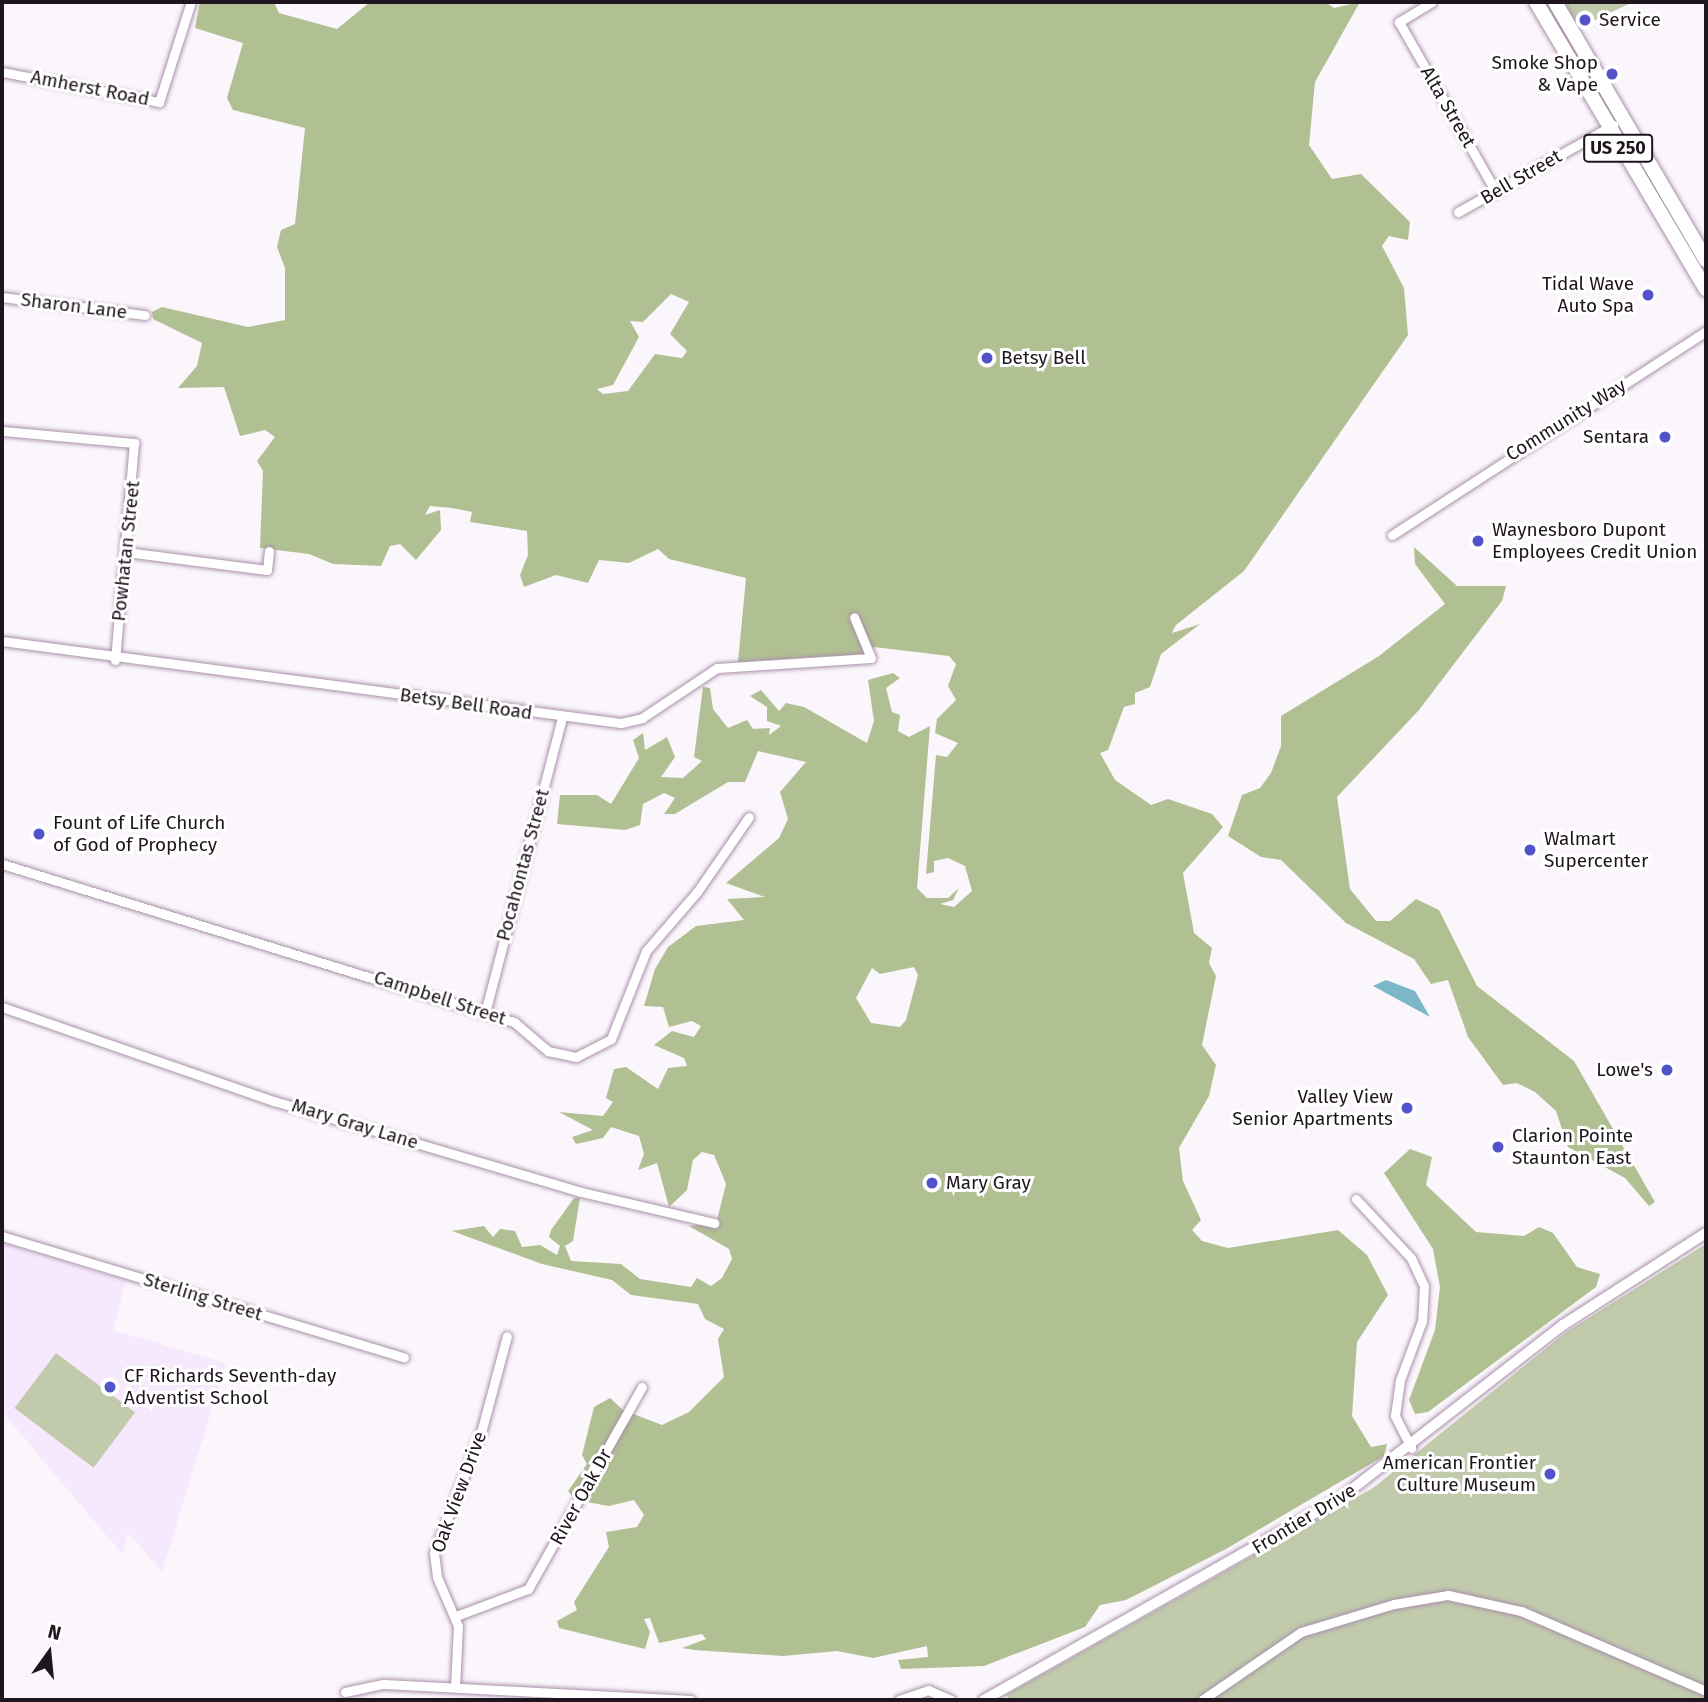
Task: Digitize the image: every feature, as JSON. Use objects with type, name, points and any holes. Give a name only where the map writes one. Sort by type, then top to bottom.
[{"type":"main road","name":"US 250","points":[[1536,2],[1606,129],[1706,290]]},
{"type":"main road","name":"US 250","points":[[1555,2],[1620,121],[1706,260]]},
{"type":"street","name":"Amherst Road","points":[[2,72],[159,102],[191,2]]},
{"type":"street","name":"Alta Street","points":[[1432,2],[1399,22],[1496,192]]},
{"type":"street","name":"Bell Street","points":[[1458,212],[1620,121]]},
{"type":"street","name":"Sharon Lane","points":[[2,297],[145,315]]},
{"type":"street","name":"Community Way","points":[[1392,535],[1706,331]]},
{"type":"street","name":"Powhatan Street","points":[[2,431],[134,443],[115,660]]},
{"type":"street","points":[[126,552],[267,570],[270,551]]},
{"type":"street","name":"Betsy Bell Road","points":[[2,642],[115,660],[562,717],[634,721],[717,668],[868,660],[872,650],[854,617]]},
{"type":"street","name":"Pocahontas Street","points":[[485,1013],[562,717]]},
{"type":"street","name":"Campbell Street","points":[[2,864],[520,1025],[560,1056],[601,1049],[616,1030],[646,951],[698,892],[749,817]]},
{"type":"street","name":"Mary Gray Lane","points":[[2,1007],[274,1101],[581,1192],[714,1223]]},
{"type":"street","points":[[1356,1199],[1411,1258],[1424,1286],[1422,1321],[1400,1380],[1395,1416],[1411,1448]]},
{"type":"street","name":"Frontier Drive","points":[[984,1700],[1279,1536],[1411,1448],[1563,1325],[1706,1233]]},
{"type":"street","name":"Sterling Street","points":[[2,1236],[404,1357]]},
{"type":"street","name":"Oak View Drive","points":[[455,1687],[456,1616],[437,1577],[435,1553],[482,1429],[506,1336]]},
{"type":"street","name":"River Oak Dr","points":[[456,1616],[528,1589],[642,1387]]},
{"type":"street","points":[[1202,1700],[1301,1632],[1394,1604],[1448,1595],[1521,1611],[1706,1691]]},
{"type":"street","points":[[345,1692],[384,1684],[691,1700]]},
{"type":"street","points":[[899,1700],[928,1690],[951,1700]]},
{"type":"shaded area","name":"CF Richards Seventh-day Adventist School","points":[[2,1243],[126,1281],[113,1330],[226,1363],[162,1572],[128,1533],[122,1554],[2,1412]]},
{"type":"green space","points":[[200,2],[274,2],[279,13],[337,29],[370,2],[1325,2],[1334,8],[1360,2],[1315,82],[1309,145],[1332,179],[1361,174],[1410,222],[1408,240],[1389,236],[1382,246],[1404,288],[1408,335],[1244,571],[1176,625],[1172,633],[1200,624],[1161,654],[1150,687],[1135,693],[1135,704],[1124,707],[1108,750],[1100,753],[1115,780],[1151,805],[1168,799],[1212,814],[1223,827],[1183,873],[1194,933],[1212,948],[1209,963],[1216,976],[1202,1045],[1216,1065],[1209,1096],[1179,1148],[1183,1181],[1201,1220],[1192,1230],[1202,1241],[1228,1248],[1338,1230],[1367,1255],[1388,1295],[1357,1342],[1352,1416],[1371,1447],[1387,1444],[1384,1456],[1226,1549],[1126,1600],[1100,1605],[1085,1627],[984,1666],[901,1669],[898,1660],[928,1657],[927,1646],[873,1658],[837,1651],[783,1656],[694,1650],[682,1648],[706,1639],[702,1634],[659,1643],[650,1618],[644,1619],[650,1632],[645,1649],[559,1628],[557,1621],[577,1610],[574,1602],[609,1547],[606,1532],[637,1527],[644,1515],[634,1500],[609,1506],[575,1500],[568,1491],[587,1464],[582,1455],[594,1407],[610,1398],[623,1410],[662,1425],[689,1412],[724,1377],[718,1339],[724,1329],[705,1319],[698,1304],[631,1295],[612,1280],[542,1264],[452,1231],[484,1226],[493,1237],[500,1229],[515,1231],[522,1247],[540,1245],[557,1255],[560,1246],[549,1237],[551,1230],[574,1198],[580,1198],[573,1241],[565,1246],[571,1261],[621,1264],[640,1279],[691,1287],[697,1278],[711,1286],[722,1278],[732,1259],[729,1249],[689,1226],[716,1224],[726,1184],[714,1155],[702,1152],[693,1160],[687,1190],[669,1207],[657,1163],[638,1170],[644,1154],[639,1136],[611,1127],[603,1138],[576,1144],[572,1137],[593,1130],[559,1112],[603,1116],[613,1102],[606,1098],[614,1069],[626,1067],[658,1089],[668,1068],[687,1066],[684,1058],[654,1045],[672,1031],[694,1037],[701,1026],[692,1021],[669,1027],[663,1007],[644,1006],[655,969],[668,947],[696,926],[744,920],[727,899],[765,897],[726,883],[779,838],[788,819],[780,792],[806,762],[758,751],[745,782],[728,782],[675,814],[664,814],[675,798],[664,793],[643,804],[640,825],[625,830],[557,824],[560,795],[597,795],[611,804],[639,758],[633,740],[643,733],[645,750],[667,737],[675,757],[661,777],[683,778],[702,761],[694,757],[703,687],[710,688],[713,709],[728,728],[747,720],[753,729],[770,728],[769,735],[781,726],[767,721],[767,707],[750,696],[761,690],[779,711],[786,703],[804,707],[867,743],[874,721],[868,680],[893,673],[900,678],[886,688],[892,712],[900,715],[898,731],[909,737],[930,726],[917,888],[927,898],[948,898],[959,888],[953,900],[940,904],[954,907],[972,891],[965,866],[948,858],[934,861],[934,872],[926,874],[936,755],[947,757],[958,743],[935,733],[937,719],[956,700],[948,686],[956,664],[949,656],[874,647],[865,654],[738,662],[746,578],[669,559],[658,549],[629,563],[599,560],[588,583],[556,575],[524,587],[520,575],[528,555],[527,531],[470,522],[472,512],[452,508],[430,506],[425,515],[440,510],[441,530],[416,560],[400,544],[390,546],[381,566],[333,564],[309,554],[260,548],[263,471],[257,461],[275,437],[265,430],[240,436],[224,387],[178,388],[197,366],[202,343],[153,319],[152,312],[162,307],[248,327],[285,320],[285,268],[277,247],[281,230],[295,224],[305,128],[233,110],[227,98],[243,43],[195,28]],"holes":[[[671,294],[689,302],[670,334],[687,351],[682,358],[655,354],[628,391],[603,394],[597,389],[613,385],[639,337],[630,321],[643,322]],[[914,967],[918,975],[906,1020],[900,1027],[871,1023],[856,998],[872,968],[880,974]]]},
{"type":"green space","points":[[1564,2],[1633,2],[1578,28]]},
{"type":"green space","points":[[1414,547],[1457,586],[1506,586],[1502,601],[1419,710],[1337,797],[1350,889],[1376,921],[1390,921],[1416,899],[1439,910],[1477,986],[1574,1061],[1655,1202],[1649,1206],[1625,1178],[1568,1147],[1556,1111],[1535,1092],[1517,1083],[1503,1085],[1468,1037],[1448,980],[1431,984],[1414,959],[1346,923],[1281,860],[1261,857],[1228,836],[1242,795],[1260,788],[1271,773],[1281,746],[1281,716],[1379,656],[1445,604],[1415,564]]},
{"type":"green space","points":[[1410,1149],[1432,1157],[1426,1185],[1476,1232],[1524,1236],[1539,1227],[1553,1233],[1577,1267],[1600,1274],[1596,1287],[1428,1412],[1415,1414],[1409,1400],[1435,1330],[1440,1287],[1433,1249],[1384,1173]]},
{"type":"green space","name":"American Frontier Culture Museum","points":[[1706,1244],[1706,1700],[1010,1700],[1006,1695],[1373,1488],[1565,1333]]},
{"type":"green space","points":[[56,1353],[135,1413],[94,1468],[14,1408]]},
{"type":"water","points":[[1386,980],[1415,991],[1430,1017],[1373,986]]},
{"type":"place","name":"Service","points":[[1585,20]]},
{"type":"place","name":"Smoke Shop & Vape","points":[[1612,74]]},
{"type":"place","name":"Tidal Wave Auto Spa","points":[[1648,295]]},
{"type":"place","name":"Betsy Bell","points":[[987,358]]},
{"type":"place","name":"Sentara","points":[[1665,437]]},
{"type":"place","name":"Waynesboro Dupont Employees Credit Union","points":[[1478,541]]},
{"type":"place","name":"Fount of Life Church of God of Prophecy","points":[[39,834]]},
{"type":"place","name":"Walmart Supercenter","points":[[1530,850]]},
{"type":"place","name":"Lowe's","points":[[1667,1070]]},
{"type":"place","name":"Valley View Senior Apartments","points":[[1407,1108]]},
{"type":"place","name":"Clarion Pointe Staunton East","points":[[1498,1147]]},
{"type":"place","name":"Mary Gray","points":[[932,1183]]},
{"type":"place","name":"CF Richards Seventh-day Adventist School","points":[[110,1387]]},
{"type":"place","name":"American Frontier Culture Museum","points":[[1550,1474]]}]
